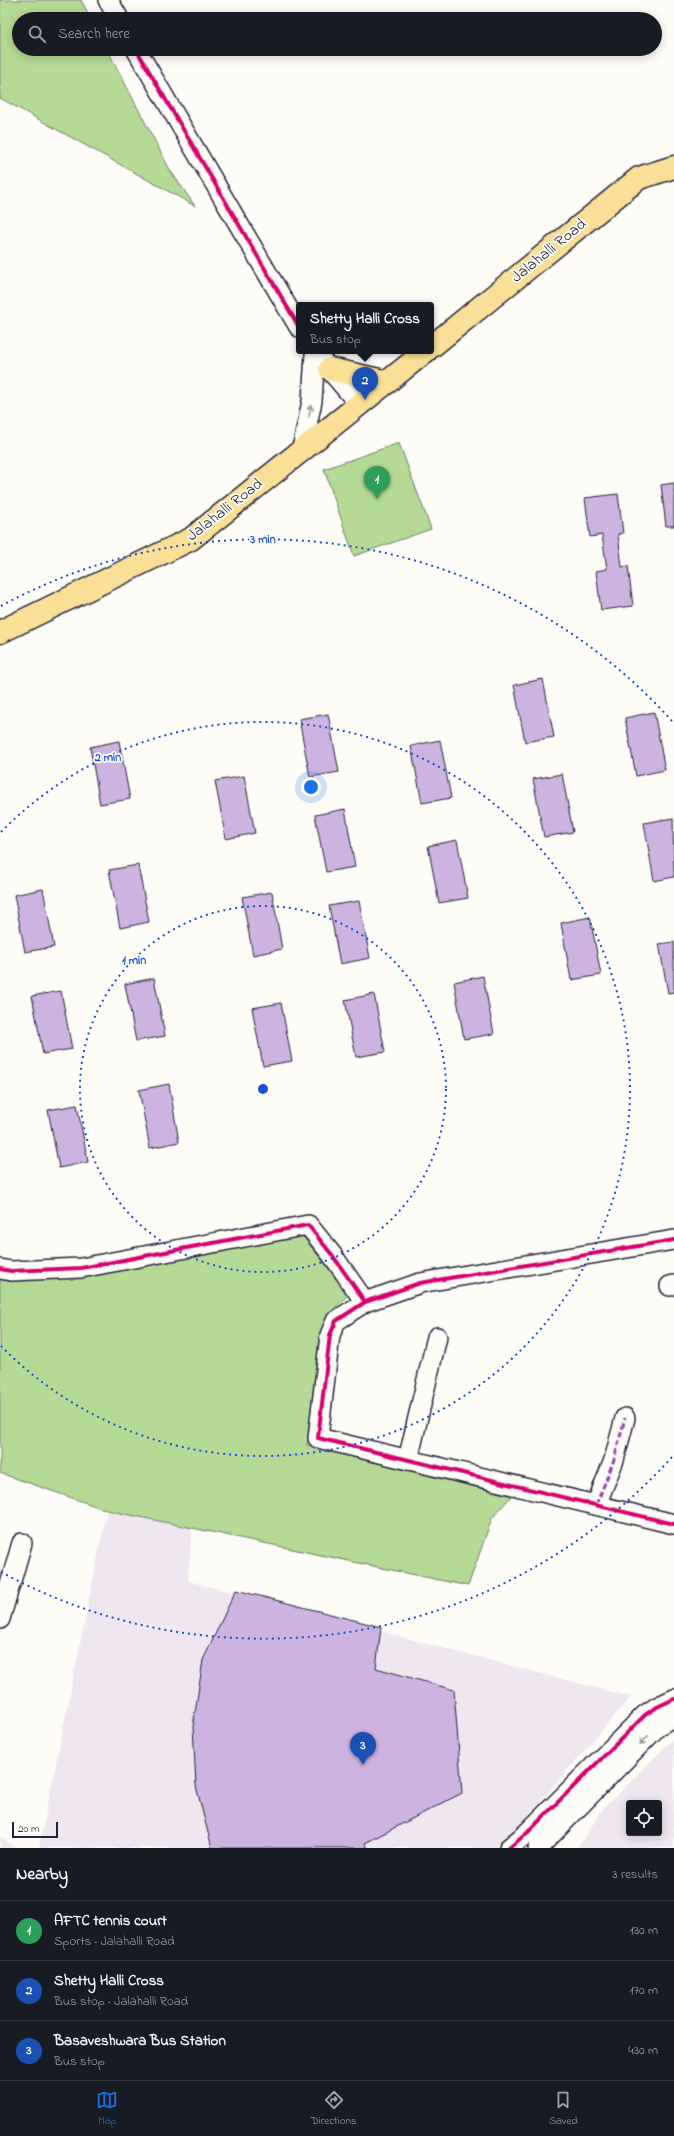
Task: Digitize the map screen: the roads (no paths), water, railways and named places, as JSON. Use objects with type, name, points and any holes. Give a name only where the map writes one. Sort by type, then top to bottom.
[{"type":"main road","name":"Jalahalli Road","points":[[434,345],[639,178],[674,167]]},
{"type":"main road","name":"Jalahalli Road","points":[[0,632],[191,539],[422,354]]},
{"type":"main road","points":[[319,358],[388,382]]},
{"type":"street","points":[[108,0],[115,12]]},
{"type":"street","points":[[140,56],[296,322]]},
{"type":"street","points":[[319,358],[360,405]]},
{"type":"street","points":[[302,449],[319,358]]},
{"type":"street","points":[[0,1269],[11,1271],[81,1268],[308,1225],[333,1256],[365,1302]]},
{"type":"street","points":[[674,1240],[420,1283],[365,1302],[336,1321],[330,1334],[318,1438],[674,1524]]},
{"type":"street","points":[[408,1460],[437,1337]]},
{"type":"street","points":[[596,1505],[614,1460],[625,1418]]},
{"type":"street","points":[[0,1618],[22,1543]]},
{"type":"street","points":[[509,1848],[526,1834],[645,1716],[657,1707],[674,1699]]},
{"type":"street","points":[[538,1848],[658,1726],[674,1716]]},
{"type":"place","name":"Shetty Halli Cross","points":[[365,400]]},
{"type":"place","name":"AFTC tennis court","points":[[377,499]]},
{"type":"place","name":"Basaveshwara Bus Station","points":[[363,1765]]}]
